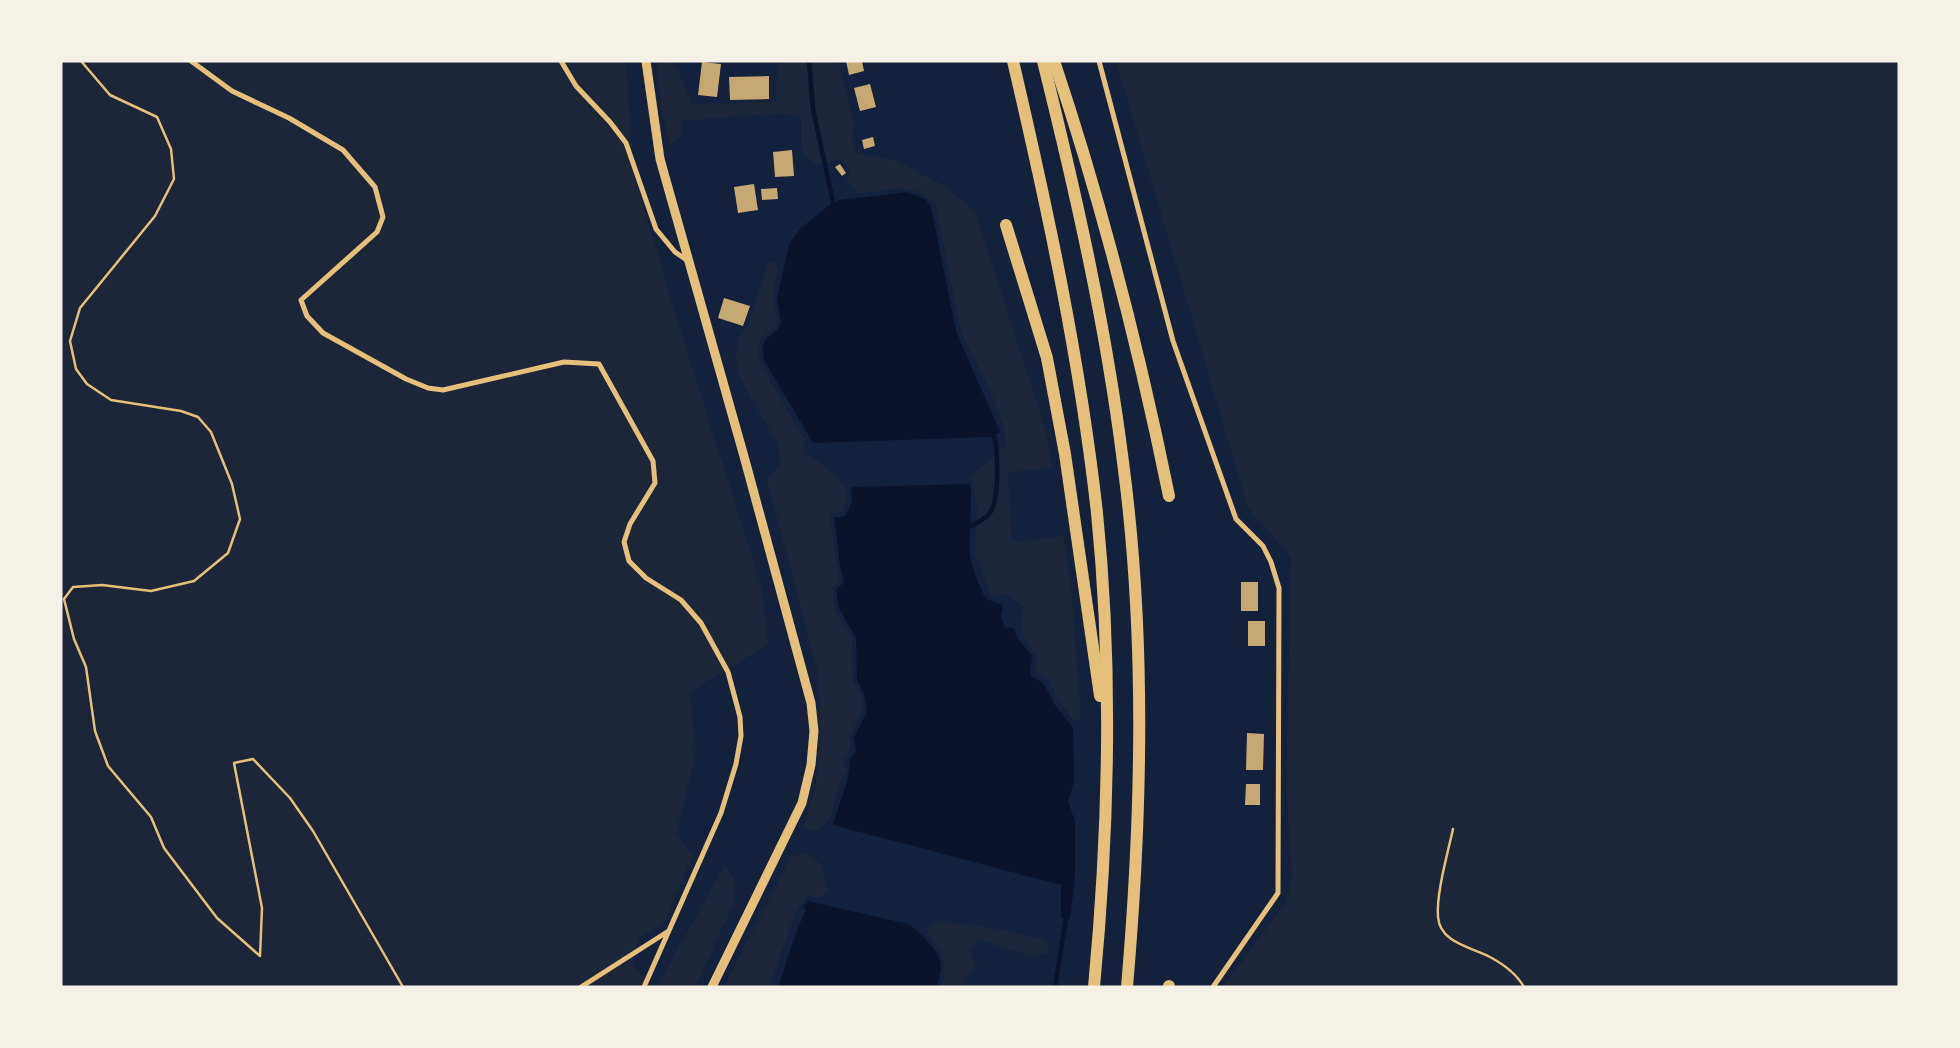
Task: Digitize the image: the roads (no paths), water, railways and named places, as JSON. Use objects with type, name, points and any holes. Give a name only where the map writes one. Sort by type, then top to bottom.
[{"type":"highway","points":[[1014,61],[1060,270],[1080,386],[1096,514],[1103,592],[1108,748],[1106,831],[1094,987]]},
{"type":"highway","points":[[1043,61],[1071,176],[1099,310],[1124,462],[1131,532],[1139,720],[1138,826],[1127,987]]},
{"type":"highway","points":[[1054,61],[1085,154],[1122,295],[1168,496]]},
{"type":"highway","points":[[1006,225],[1049,368],[1065,454],[1108,748]]},
{"type":"street","points":[[192,61],[232,91],[289,118],[343,150],[375,187],[383,217],[377,232],[301,300],[307,316],[323,333],[406,379],[428,388],[443,390],[564,362],[599,364],[643,440],[653,461],[655,483],[630,524],[624,542],[629,561],[646,578],[681,600],[701,623],[728,672],[740,717],[741,736],[736,764],[721,813],[644,987]]},
{"type":"street","points":[[561,61],[576,86],[610,122],[626,143],[656,229],[676,252],[689,261]]},
{"type":"street","points":[[646,61],[660,160],[811,703],[814,731],[810,765],[802,803],[712,987]]},
{"type":"street","points":[[1099,61],[1173,340],[1236,519],[1263,546],[1271,562],[1278,588],[1278,893],[1213,987]]},
{"type":"street","points":[[581,987],[667,932]]},
{"type":"waterway","points":[[809,61],[813,109],[834,207]]},
{"type":"waterway","points":[[968,528],[988,515],[993,506],[997,485],[996,449],[993,431]]},
{"type":"waterway","points":[[1055,987],[1067,912]]}]
